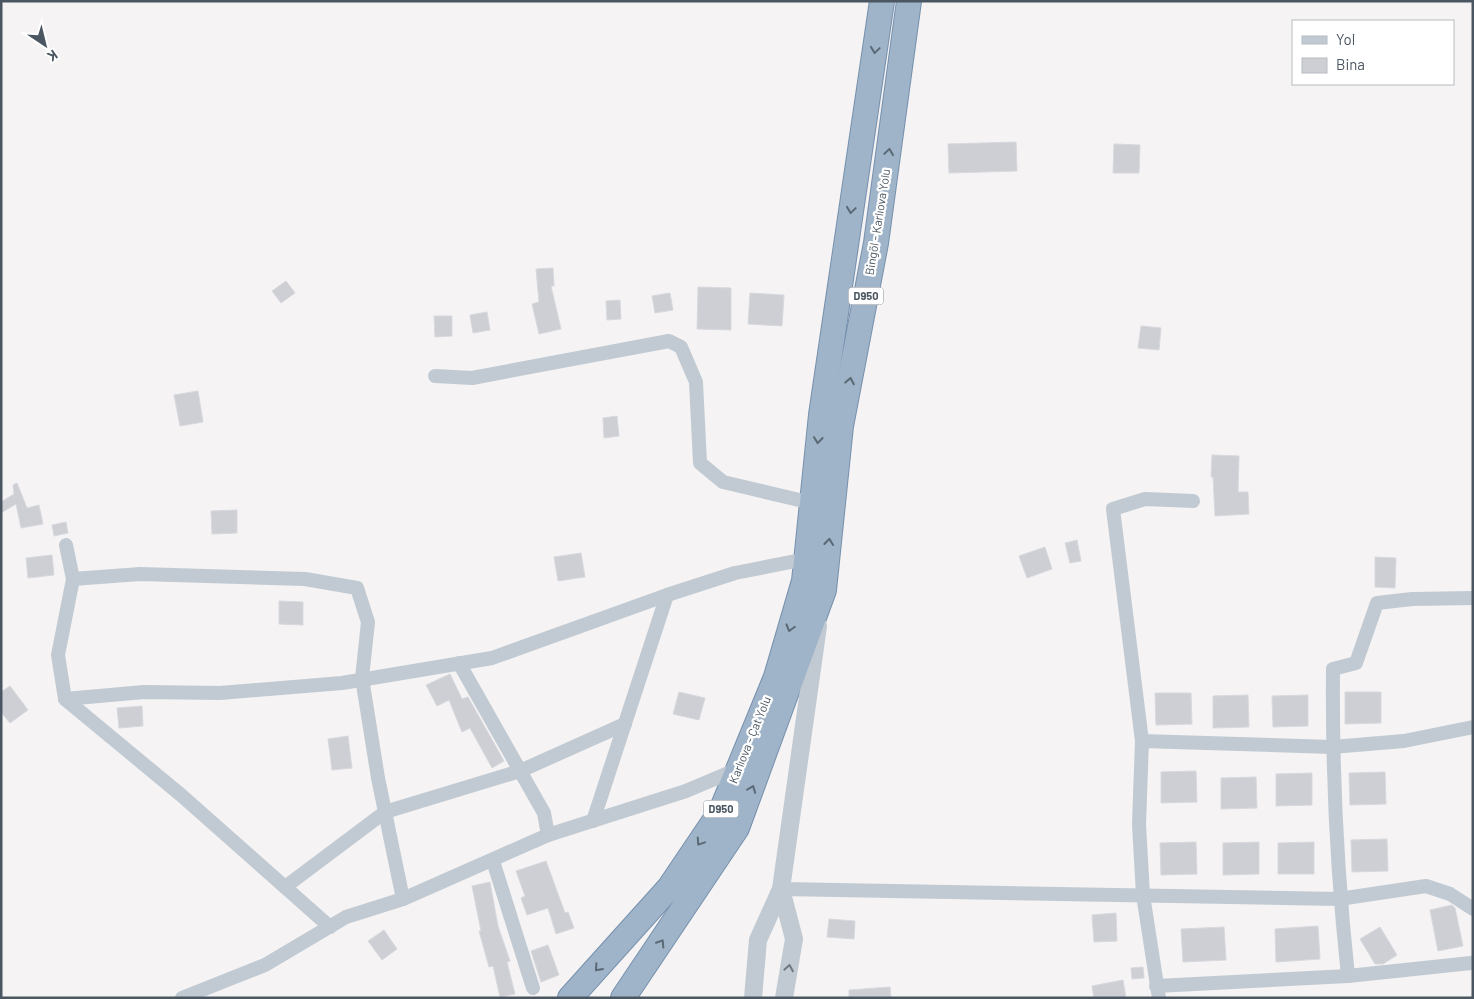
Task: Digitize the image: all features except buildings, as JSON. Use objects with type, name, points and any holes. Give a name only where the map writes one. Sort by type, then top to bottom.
[{"type":"highway","name":"D950","points":[[811,577],[812,503],[821,415],[882,1]]},
{"type":"highway","name":"Bingöl - Karlıova Yolu","points":[[811,577],[876,243],[909,1]]},
{"type":"highway","name":"Karlıova - Çat Yolu","points":[[570,998],[669,888],[721,811],[776,677],[811,577]]},
{"type":"highway","name":"Karlıova - Çat Yolu","points":[[623,998],[737,828],[811,577]]},
{"type":"street","points":[[435,376],[472,378],[669,341],[681,347],[696,382],[700,463],[723,482],[812,503]]},
{"type":"street","points":[[1193,501],[1144,500],[1113,509],[1142,741],[1139,824],[1143,895],[1157,992],[1348,976],[1471,963]]},
{"type":"street","points":[[66,545],[73,579],[58,655],[65,699],[181,795],[330,926]]},
{"type":"street","points":[[65,699],[144,692],[220,693],[342,683],[362,678],[492,658],[667,595],[735,573],[811,577],[781,889],[758,940],[753,998]]},
{"type":"street","points":[[73,579],[140,574],[305,579],[357,588],[368,622],[362,678],[385,812],[403,899]]},
{"type":"street","points":[[593,821],[667,595]]},
{"type":"street","points":[[1348,976],[1339,899],[1332,747],[1333,669],[1356,663],[1377,603],[1412,599],[1473,598]]},
{"type":"street","points":[[459,663],[544,813],[548,835]]},
{"type":"street","points":[[285,887],[385,812],[520,771],[625,724]]},
{"type":"street","points":[[1142,741],[1332,747],[1404,741],[1473,727]]},
{"type":"street","points":[[182,998],[265,965],[346,917],[403,899],[493,861],[548,835],[686,792],[738,769]]},
{"type":"street","points":[[493,861],[533,988]]},
{"type":"street","points":[[781,889],[1339,899],[1426,886],[1450,894],[1473,909]]},
{"type":"street","points":[[781,889],[794,939],[784,998]]}]
